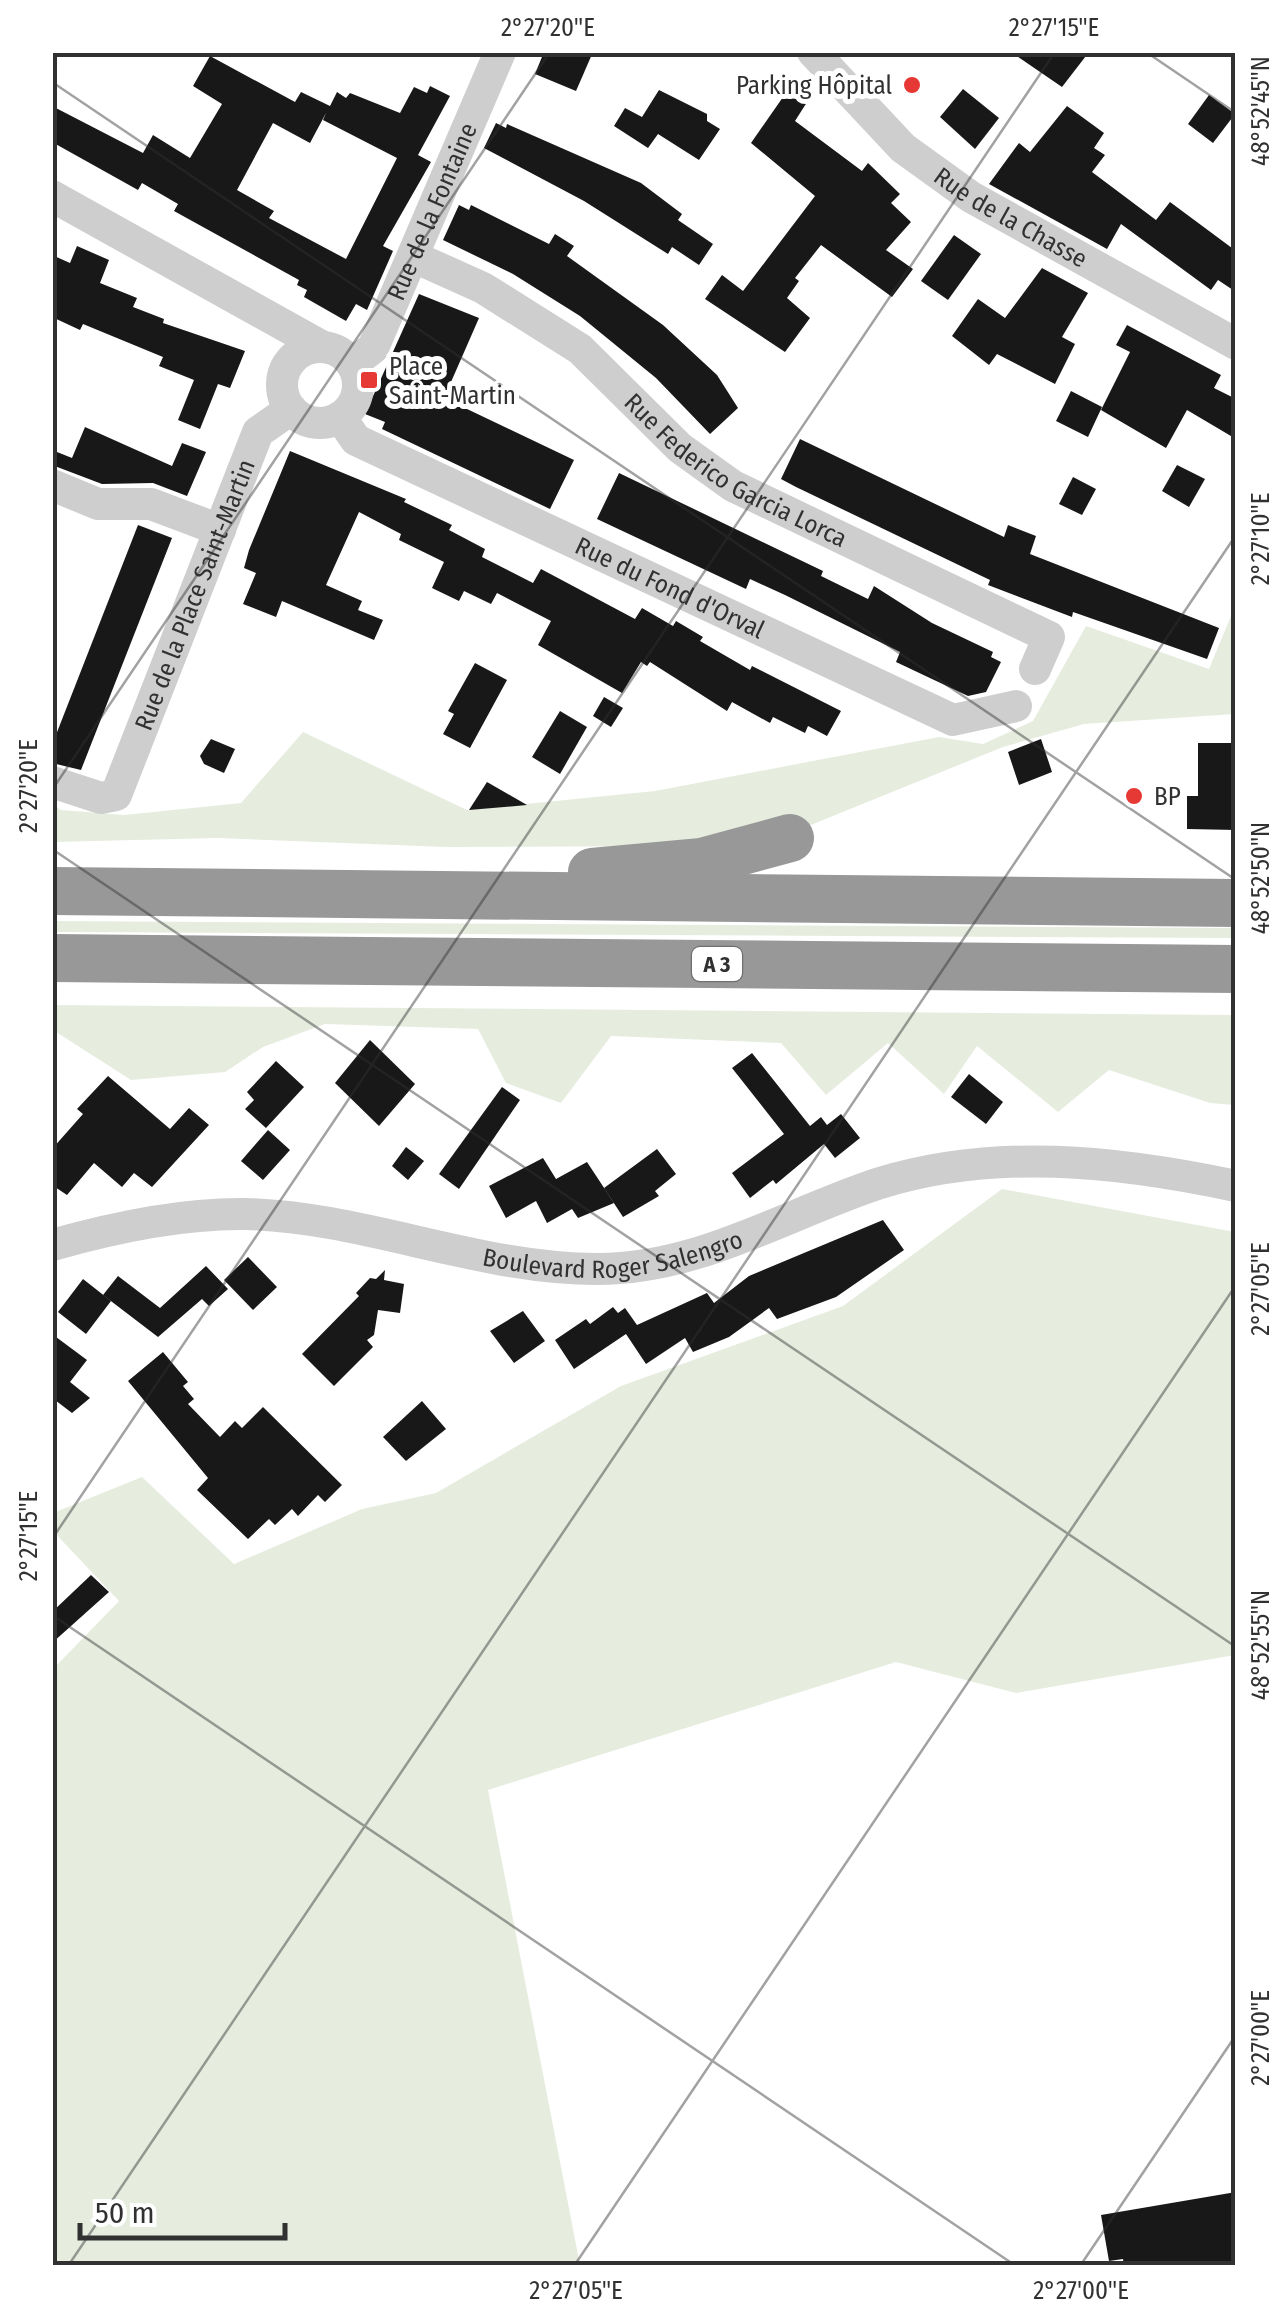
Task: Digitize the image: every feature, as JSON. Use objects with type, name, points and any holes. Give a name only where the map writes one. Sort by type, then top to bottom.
[{"type":"highway","points":[[540,898],[599,869],[702,862],[790,838]]},
{"type":"highway","points":[[52,891],[1236,903]]},
{"type":"highway","name":"A 3","points":[[52,958],[1236,969]]},
{"type":"street","name":"Rue de la Chasse","points":[[813,52],[903,148],[970,198],[1236,344]]},
{"type":"street","name":"Rue de la Fontaine","points":[[352,364],[373,348],[499,53]]},
{"type":"street","points":[[52,196],[266,312],[310,351],[340,352],[352,364],[357,396],[340,417],[312,422],[291,409],[282,391],[282,378],[310,351]]},
{"type":"street","name":"Rue Federico Garcia Lorca","points":[[414,258],[482,288],[580,350],[680,448],[732,486],[1049,637],[1035,669]]},
{"type":"street","name":"Rue de la Place Saint-Martin","points":[[52,782],[101,798],[116,795],[258,432],[291,409]]},
{"type":"street","name":"Rue du Fond d'Orval","points":[[340,417],[356,440],[953,720],[1016,706]]},
{"type":"street","points":[[52,485],[98,504],[151,504],[220,530]]},
{"type":"street","name":"Boulevard Roger Salengro","points":[[52,1245],[136,1227],[246,1214],[543,1265],[633,1267],[694,1255],[874,1185],[932,1168],[1042,1159],[1236,1186]]},
{"type":"street","name":"Boulevard Roger Salengro","points":[[1164,1173],[1171,1188],[1236,1201]]},
{"type":"shaded area","points":[[1233,611],[1235,714],[1084,724],[1003,747],[791,833],[703,846],[446,847],[218,838],[53,842],[52,804],[61,810],[124,815],[241,803],[303,732],[467,810],[655,791],[939,737],[983,744],[1033,721],[1086,626],[1209,669]]},
{"type":"shaded area","points":[[53,921],[1235,928],[1236,938],[53,932]]},
{"type":"shaded area","points":[[52,1005],[1235,1015],[1235,1105],[1210,1103],[1109,1070],[1058,1112],[977,1046],[944,1094],[888,1043],[826,1095],[781,1043],[611,1036],[561,1103],[506,1083],[478,1029],[325,1024],[263,1047],[225,1072],[131,1080],[53,1030]]},
{"type":"shaded area","points":[[1002,1189],[1235,1232],[1235,1655],[1016,1693],[896,1662],[488,1790],[580,2265],[53,2265],[53,1669],[119,1601],[53,1531],[53,1513],[142,1477],[234,1564],[362,1509],[436,1493],[621,1386],[843,1306]]},
{"type":"building","points":[[544,52],[593,52],[576,91],[535,74]]},
{"type":"building","points":[[1011,52],[1089,52],[1062,87]]},
{"type":"building","points":[[210,56],[295,102],[301,92],[330,106],[337,92],[346,98],[350,93],[400,113],[414,87],[427,93],[430,86],[450,96],[418,155],[431,162],[383,246],[393,251],[367,310],[356,304],[346,321],[304,297],[307,290],[297,285],[299,280],[174,211],[178,204],[142,183],[138,190],[52,142],[52,106],[143,153],[153,135],[190,158],[222,104],[193,86]],"holes":[[[326,113],[323,120],[397,158],[346,259],[269,218],[274,211],[237,190],[273,123],[310,143]]]},
{"type":"building","points":[[790,87],[809,99],[795,121],[862,171],[868,163],[900,194],[891,203],[911,222],[886,250],[913,269],[892,297],[821,245],[795,278],[799,281],[787,298],[810,318],[785,352],[705,299],[722,275],[743,291],[815,196],[751,143]]},
{"type":"building","points":[[963,89],[999,118],[975,149],[940,117]]},
{"type":"building","points":[[659,90],[707,114],[707,121],[720,129],[699,160],[658,134],[648,148],[614,126],[625,108],[642,117]]},
{"type":"building","points":[[1209,95],[1235,114],[1213,143],[1188,124]]},
{"type":"building","points":[[1067,106],[1104,133],[1094,148],[1105,155],[1092,172],[1156,220],[1170,202],[1236,251],[1236,292],[1218,280],[1211,290],[1121,224],[1107,249],[989,184],[1019,143],[1030,152]]},
{"type":"building","points":[[496,123],[506,128],[507,124],[641,183],[682,214],[678,220],[713,244],[699,265],[672,247],[668,254],[584,201],[484,148]]},
{"type":"building","points":[[459,205],[469,210],[471,205],[549,244],[555,234],[574,246],[567,256],[663,325],[717,375],[738,408],[710,434],[656,378],[580,316],[513,274],[443,240]]},
{"type":"building","points":[[954,235],[981,254],[948,300],[921,281]]},
{"type":"building","points":[[77,246],[109,260],[100,283],[137,298],[133,307],[164,319],[163,323],[245,351],[230,388],[218,384],[200,429],[178,420],[194,380],[159,366],[163,357],[83,324],[80,330],[52,317],[52,255],[70,263]]},
{"type":"building","points":[[1042,268],[1088,293],[1062,337],[1075,344],[1055,384],[997,354],[989,365],[952,336],[978,299],[1005,318]]},
{"type":"building","points":[[419,294],[479,318],[444,398],[574,460],[550,509],[382,429],[385,422],[365,414]]},
{"type":"building","points":[[1127,325],[1221,375],[1214,388],[1236,399],[1236,439],[1187,410],[1166,448],[1101,410],[1130,352],[1116,345]]},
{"type":"building","points":[[1071,391],[1102,407],[1088,437],[1056,421]]},
{"type":"building","points":[[85,427],[172,466],[182,443],[206,452],[187,496],[153,483],[102,484],[52,465],[52,450],[72,458]]},
{"type":"building","points":[[800,439],[1004,537],[1008,525],[1036,536],[1030,554],[1219,628],[1207,659],[1073,612],[1072,617],[988,585],[990,580],[781,479]]},
{"type":"building","points":[[290,451],[406,499],[404,502],[452,525],[449,530],[485,549],[482,557],[533,583],[541,569],[635,619],[642,608],[673,626],[676,621],[703,637],[700,641],[750,670],[752,666],[841,711],[827,736],[808,726],[805,733],[773,717],[770,723],[732,702],[727,711],[650,662],[647,666],[641,662],[622,693],[538,645],[551,621],[497,593],[491,604],[464,591],[459,601],[432,588],[444,562],[399,540],[401,534],[359,512],[326,585],[362,601],[358,610],[383,620],[374,640],[282,601],[276,617],[243,604],[256,573],[244,568],[249,550]]},
{"type":"building","points":[[1177,465],[1205,479],[1189,507],[1162,491]]},
{"type":"building","points":[[619,473],[823,571],[821,576],[868,599],[874,586],[932,623],[993,652],[991,657],[1001,662],[986,692],[968,696],[896,662],[900,652],[785,595],[750,579],[746,589],[597,519]]},
{"type":"building","points":[[1073,477],[1096,489],[1082,515],[1059,504]]},
{"type":"building","points":[[138,525],[172,538],[81,770],[52,763],[52,745]]},
{"type":"building","points":[[475,663],[507,680],[470,748],[443,734],[454,714],[448,711]]},
{"type":"building","points":[[604,697],[623,708],[611,727],[593,716]]},
{"type":"building","points":[[560,711],[587,727],[560,774],[532,757]]},
{"type":"building","points":[[211,739],[235,749],[224,773],[204,764],[200,756]]},
{"type":"building","points":[[1041,739],[1052,772],[1019,785],[1008,752]]},
{"type":"building","points":[[1198,743],[1236,743],[1236,830],[1187,829],[1187,796],[1198,796]]},
{"type":"building","points":[[487,782],[527,805],[469,810]]},
{"type":"building","points":[[370,1040],[415,1084],[379,1126],[335,1083]]},
{"type":"building","points":[[752,1053],[810,1126],[821,1117],[827,1125],[841,1114],[860,1138],[835,1158],[824,1144],[776,1184],[773,1180],[750,1198],[732,1173],[784,1134],[732,1068]]},
{"type":"building","points":[[276,1061],[304,1087],[266,1128],[245,1109],[254,1100],[247,1092]]},
{"type":"building","points":[[969,1074],[1003,1102],[986,1124],[951,1097]]},
{"type":"building","points":[[108,1076],[170,1129],[189,1108],[209,1125],[152,1187],[134,1173],[122,1187],[94,1163],[67,1195],[52,1185],[52,1149],[83,1114],[77,1109]]},
{"type":"building","points":[[502,1087],[520,1100],[459,1189],[439,1174]]},
{"type":"building","points":[[268,1130],[290,1150],[263,1180],[241,1161]]},
{"type":"building","points":[[406,1147],[424,1161],[408,1180],[392,1166]]},
{"type":"building","points":[[657,1149],[676,1174],[655,1191],[659,1196],[623,1217],[604,1188]]},
{"type":"building","points":[[543,1158],[556,1179],[587,1162],[614,1203],[578,1218],[572,1209],[547,1223],[536,1201],[506,1218],[489,1186]]},
{"type":"building","points":[[883,1220],[904,1250],[836,1297],[777,1319],[769,1308],[729,1337],[693,1352],[685,1338],[646,1364],[626,1334],[574,1369],[555,1340],[586,1319],[590,1324],[613,1307],[618,1313],[625,1308],[637,1325],[707,1293],[714,1303],[749,1276]]},
{"type":"building","points":[[248,1257],[277,1287],[253,1310],[224,1280]]},
{"type":"building","points":[[206,1266],[228,1289],[209,1306],[202,1299],[158,1337],[103,1295],[118,1276],[160,1308]]},
{"type":"building","points":[[385,1270],[384,1280],[404,1284],[400,1313],[378,1310],[374,1335],[367,1340],[373,1347],[334,1386],[302,1354],[359,1296],[356,1293],[370,1278],[376,1279]]},
{"type":"building","points":[[83,1279],[111,1301],[86,1334],[58,1312]]},
{"type":"building","points":[[523,1311],[545,1341],[514,1363],[490,1331]]},
{"type":"building","points":[[52,1334],[87,1360],[70,1382],[90,1398],[72,1413],[55,1400],[52,1403]]},
{"type":"building","points":[[163,1352],[188,1382],[183,1386],[194,1399],[188,1404],[220,1437],[235,1421],[242,1428],[263,1407],[342,1485],[325,1502],[318,1495],[298,1516],[292,1509],[275,1525],[269,1519],[248,1539],[197,1490],[208,1478],[128,1381]]},
{"type":"building","points":[[422,1401],[446,1429],[406,1461],[383,1437]]},
{"type":"building","points":[[91,1575],[109,1592],[52,1643],[52,1612]]},
{"type":"building","points":[[1236,2192],[1236,2266],[1124,2266],[1123,2259],[1109,2261],[1101,2215]]},
{"type":"place","name":"Parking Hôpital","points":[[912,85]]},
{"type":"place","name":"Place Saint-Martin","points":[[369,380]]},
{"type":"place","name":"BP","points":[[1134,796]]}]
